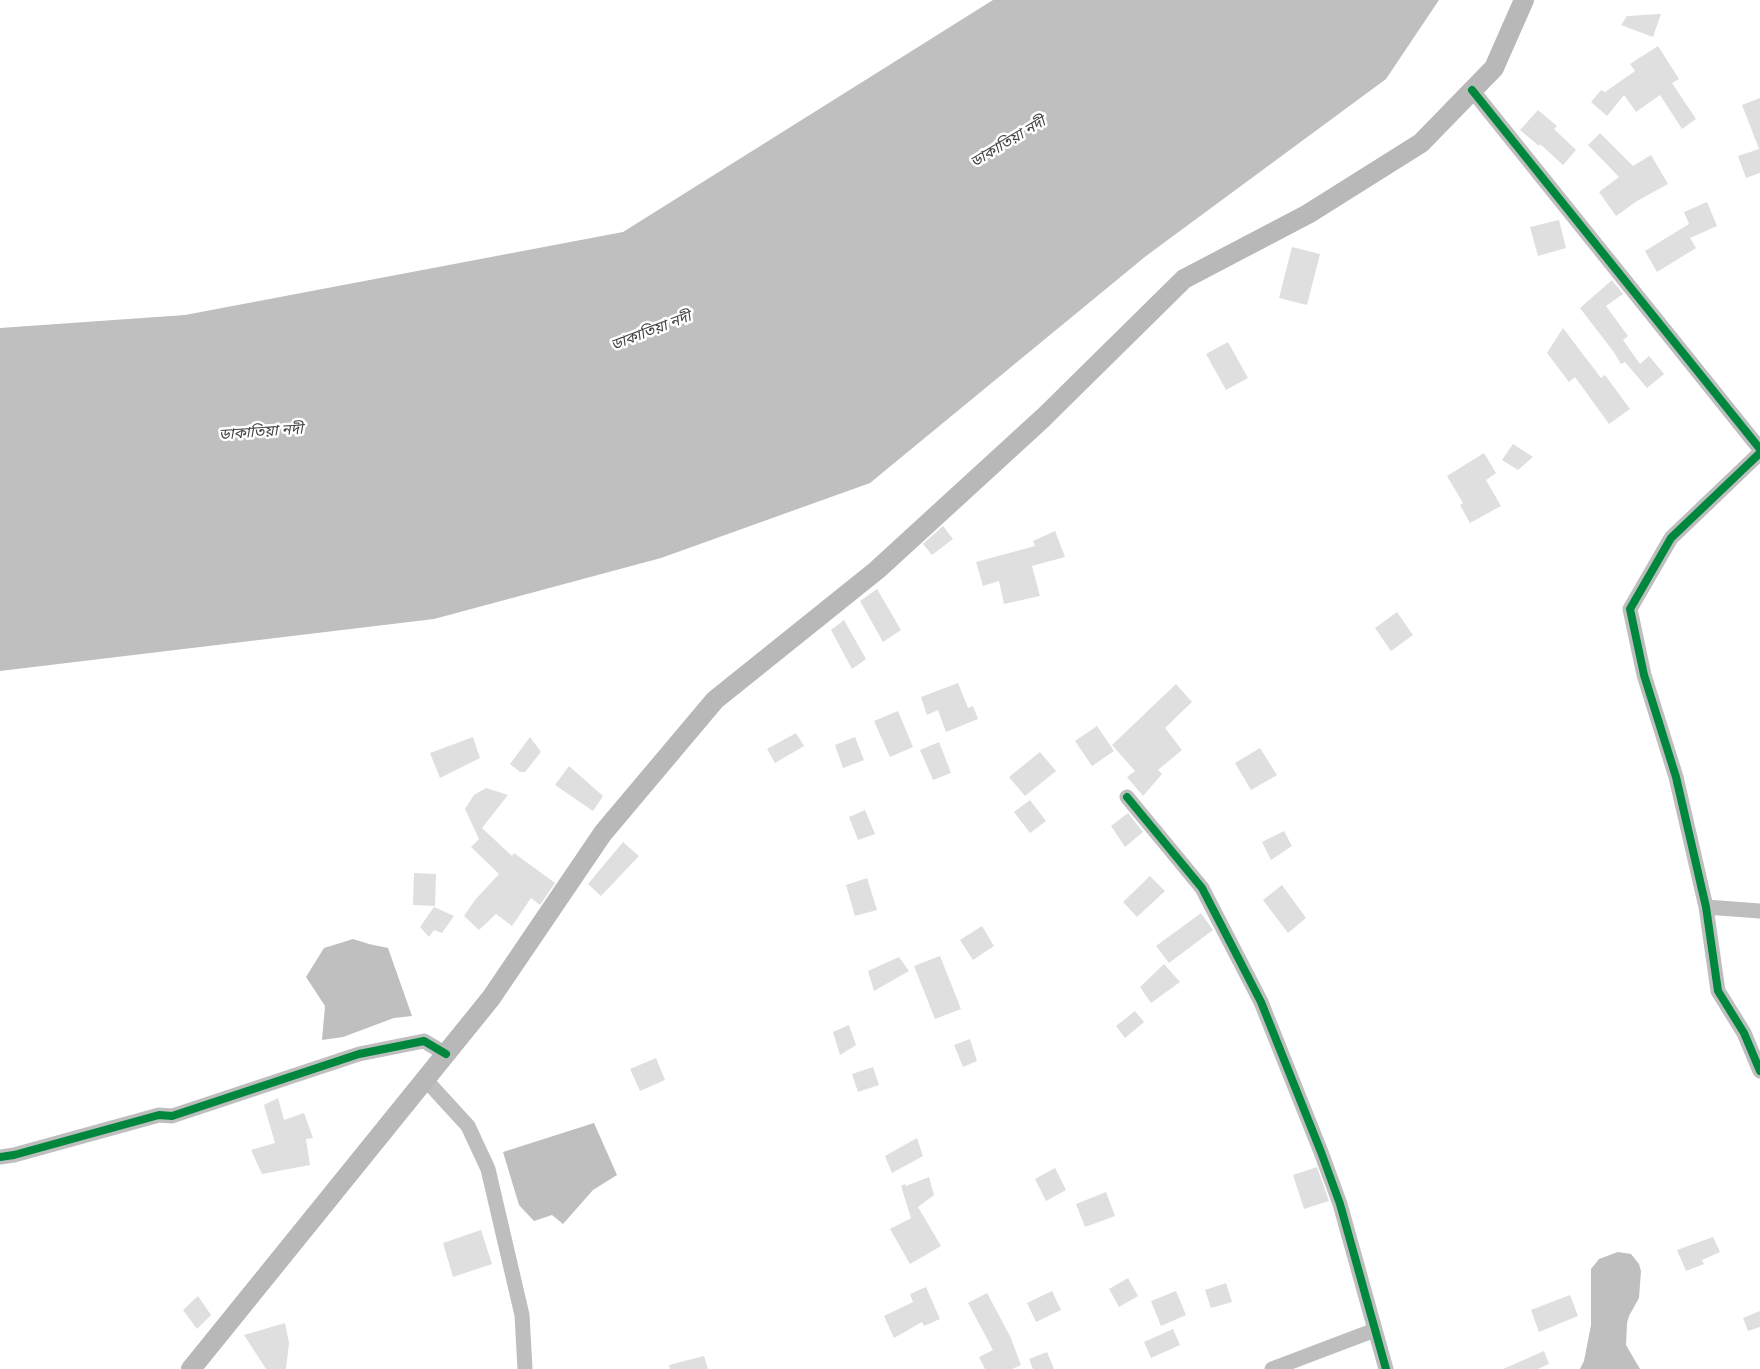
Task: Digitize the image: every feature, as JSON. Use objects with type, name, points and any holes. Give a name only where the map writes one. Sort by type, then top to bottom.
[{"type":"main road","points":[[191,1369],[491,998],[603,833],[715,700],[877,570],[1043,418],[1184,279],[1308,214],[1421,143],[1494,68],[1524,0]]},
{"type":"street","points":[[1472,90],[1760,451],[1671,538],[1630,609],[1644,675],[1676,777],[1706,907],[1718,991],[1744,1033],[1760,1071]]},
{"type":"street","points":[[1127,796],[1202,888],[1262,1002],[1340,1204],[1386,1369]]},
{"type":"street","points":[[1706,907],[1760,911]]},
{"type":"street","points":[[0,1157],[14,1155],[159,1115],[172,1116],[359,1054],[424,1042],[446,1054]]},
{"type":"street","points":[[425,1079],[468,1126],[488,1169],[522,1315],[525,1369]]},
{"type":"street","points":[[1272,1369],[1375,1330]]},
{"type":"water","name":"ডাকাতিয়া নদী","points":[[993,0],[1439,0],[1386,79],[1146,256],[870,483],[661,558],[434,619],[0,671],[0,328],[185,315],[623,232]]},
{"type":"water","points":[[353,939],[388,948],[412,1016],[394,1018],[343,1037],[322,1040],[325,1006],[306,977],[324,948]]},
{"type":"water","points":[[594,1123],[617,1175],[593,1190],[563,1224],[552,1215],[534,1221],[519,1205],[503,1152]]},
{"type":"water","points":[[1618,1252],[1631,1254],[1639,1264],[1641,1271],[1639,1298],[1627,1323],[1626,1345],[1640,1369],[1580,1369],[1584,1361],[1591,1325],[1591,1269],[1599,1259]]},
{"type":"building","points":[[1661,14],[1653,37],[1621,25],[1627,16]]},
{"type":"building","points":[[1658,46],[1679,79],[1672,83],[1696,119],[1682,129],[1660,95],[1636,112],[1624,95],[1607,116],[1591,102],[1601,90],[1605,92],[1635,71],[1630,64]]},
{"type":"building","points":[[1760,98],[1760,173],[1746,178],[1738,156],[1759,149],[1742,105]]},
{"type":"building","points":[[1538,110],[1557,126],[1554,129],[1576,150],[1563,165],[1540,144],[1539,146],[1520,130]]},
{"type":"building","points":[[1600,133],[1633,166],[1651,155],[1668,184],[1637,201],[1616,216],[1599,192],[1619,177],[1588,145]]},
{"type":"building","points":[[1707,202],[1717,226],[1690,238],[1696,248],[1657,272],[1645,251],[1689,224],[1684,212]]},
{"type":"building","points":[[1559,220],[1566,248],[1538,256],[1530,227]]},
{"type":"building","points":[[1292,247],[1320,254],[1307,305],[1279,298]]},
{"type":"building","points":[[1612,280],[1623,294],[1606,306],[1628,336],[1623,340],[1640,364],[1649,356],[1664,374],[1647,388],[1625,362],[1621,364],[1580,308]]},
{"type":"building","points":[[1563,328],[1601,378],[1605,375],[1630,409],[1609,424],[1575,377],[1569,382],[1547,353]]},
{"type":"building","points":[[1228,342],[1248,378],[1226,390],[1206,354]]},
{"type":"building","points":[[1513,444],[1533,457],[1518,470],[1502,460]]},
{"type":"building","points":[[1484,453],[1496,473],[1486,480],[1501,506],[1470,523],[1460,505],[1463,503],[1447,476]]},
{"type":"building","points":[[943,526],[953,539],[932,555],[923,544]]},
{"type":"building","points":[[1055,531],[1065,557],[1032,566],[1040,596],[1004,604],[999,581],[983,586],[976,562],[1035,546],[1033,541]]},
{"type":"building","points":[[877,589],[901,630],[883,642],[860,601]]},
{"type":"building","points":[[1397,612],[1413,635],[1391,651],[1375,628]]},
{"type":"building","points":[[844,620],[866,659],[852,669],[831,630]]},
{"type":"building","points":[[958,683],[968,708],[973,706],[978,719],[946,732],[938,710],[927,715],[921,697]]},
{"type":"building","points":[[1176,684],[1192,702],[1165,728],[1182,750],[1158,770],[1162,774],[1143,796],[1127,777],[1135,771],[1112,745]]},
{"type":"building","points":[[898,711],[913,747],[890,757],[874,721]]},
{"type":"building","points":[[1097,726],[1114,751],[1092,766],[1075,741]]},
{"type":"building","points":[[796,733],[804,746],[775,763],[767,749]]},
{"type":"building","points":[[473,737],[480,758],[440,778],[430,753]]},
{"type":"building","points":[[530,737],[541,752],[525,772],[520,772],[510,764]]},
{"type":"building","points":[[855,737],[864,760],[843,768],[835,745]]},
{"type":"building","points":[[939,742],[951,773],[933,780],[920,750]]},
{"type":"building","points":[[1260,748],[1277,775],[1251,790],[1235,763]]},
{"type":"building","points":[[1040,752],[1056,771],[1025,796],[1009,777]]},
{"type":"building","points":[[569,766],[603,796],[593,811],[555,785]]},
{"type":"building","points":[[486,788],[508,795],[482,828],[512,856],[514,853],[555,883],[540,905],[531,898],[512,926],[496,914],[479,930],[464,916],[475,900],[499,874],[471,847],[479,839],[465,809],[474,795]]},
{"type":"building","points":[[1030,800],[1046,821],[1030,833],[1014,812]]},
{"type":"building","points":[[865,810],[875,834],[858,840],[849,817]]},
{"type":"building","points":[[1128,813],[1143,832],[1125,847],[1111,826]]},
{"type":"building","points":[[1284,831],[1292,846],[1271,860],[1262,842]]},
{"type":"building","points":[[623,842],[639,856],[601,896],[588,884]]},
{"type":"building","points":[[414,873],[436,874],[435,906],[413,905]]},
{"type":"building","points":[[1150,876],[1165,891],[1137,917],[1123,902]]},
{"type":"building","points":[[867,878],[877,910],[855,916],[846,885]]},
{"type":"building","points":[[1282,885],[1306,918],[1288,933],[1263,900]]},
{"type":"building","points":[[434,907],[454,916],[442,933],[434,930],[429,937],[420,927]]},
{"type":"building","points":[[1201,913],[1213,930],[1169,963],[1156,946]]},
{"type":"building","points":[[982,926],[994,946],[973,960],[960,940]]},
{"type":"building","points":[[940,956],[961,1009],[935,1019],[914,966]]},
{"type":"building","points":[[899,957],[909,971],[874,991],[868,971]]},
{"type":"building","points":[[1164,964],[1180,982],[1151,1003],[1140,987]]},
{"type":"building","points":[[1135,1011],[1144,1022],[1125,1038],[1116,1026]]},
{"type":"building","points":[[849,1025],[856,1045],[840,1055],[833,1032]]},
{"type":"building","points":[[970,1039],[977,1061],[963,1067],[954,1045]]},
{"type":"building","points":[[656,1058],[665,1080],[640,1091],[630,1069]]},
{"type":"building","points":[[873,1067],[879,1085],[858,1092],[852,1074]]},
{"type":"building","points":[[278,1098],[284,1120],[304,1113],[313,1138],[306,1139],[310,1165],[262,1174],[251,1150],[275,1143],[264,1105]]},
{"type":"building","points":[[917,1138],[923,1156],[892,1173],[885,1156]]},
{"type":"building","points":[[1317,1167],[1329,1201],[1304,1209],[1293,1175]]},
{"type":"building","points":[[1055,1168],[1066,1190],[1046,1201],[1035,1179]]},
{"type":"building","points":[[929,1177],[934,1195],[918,1207],[941,1246],[910,1264],[890,1229],[911,1218],[901,1186],[905,1184],[906,1186]]},
{"type":"building","points":[[1106,1192],[1115,1216],[1085,1227],[1076,1204]]},
{"type":"building","points":[[481,1230],[492,1264],[453,1277],[443,1243]]},
{"type":"building","points":[[1713,1237],[1720,1252],[1702,1260],[1704,1264],[1686,1271],[1677,1250]]},
{"type":"building","points":[[1128,1278],[1138,1296],[1119,1307],[1109,1289]]},
{"type":"building","points":[[1226,1283],[1232,1302],[1211,1308],[1205,1290]]},
{"type":"building","points":[[926,1287],[940,1319],[924,1326],[922,1322],[894,1338],[884,1316],[913,1302],[910,1294]]},
{"type":"building","points":[[1052,1291],[1061,1310],[1036,1322],[1027,1303]]},
{"type":"building","points":[[1176,1291],[1186,1315],[1161,1326],[1151,1301]]},
{"type":"building","points":[[987,1293],[1010,1336],[1021,1365],[1012,1369],[985,1369],[979,1357],[993,1350],[968,1303]]},
{"type":"building","points":[[1570,1295],[1578,1316],[1539,1332],[1531,1310]]},
{"type":"building","points":[[198,1296],[211,1315],[197,1329],[183,1310]]},
{"type":"building","points":[[1760,1311],[1760,1327],[1748,1331],[1743,1318]]},
{"type":"building","points":[[285,1323],[289,1343],[286,1369],[266,1369],[244,1335]]},
{"type":"building","points":[[1173,1329],[1180,1345],[1151,1358],[1144,1342]]},
{"type":"building","points":[[1544,1351],[1549,1364],[1538,1369],[1503,1369]]},
{"type":"building","points":[[1047,1352],[1054,1369],[1033,1369],[1029,1359]]},
{"type":"building","points":[[704,1356],[708,1369],[670,1369],[669,1365]]},
{"type":"cycle path","points":[[1472,90],[1760,449]]},
{"type":"cycle path","points":[[1760,453],[1671,538],[1630,609],[1644,675],[1676,777],[1706,907],[1718,991],[1744,1033],[1760,1071]]},
{"type":"cycle path","points":[[1127,797],[1202,888],[1261,1002],[1340,1204],[1386,1369]]},
{"type":"cycle path","points":[[0,1157],[14,1155],[159,1115],[172,1116],[359,1054],[424,1041],[446,1054]]}]
